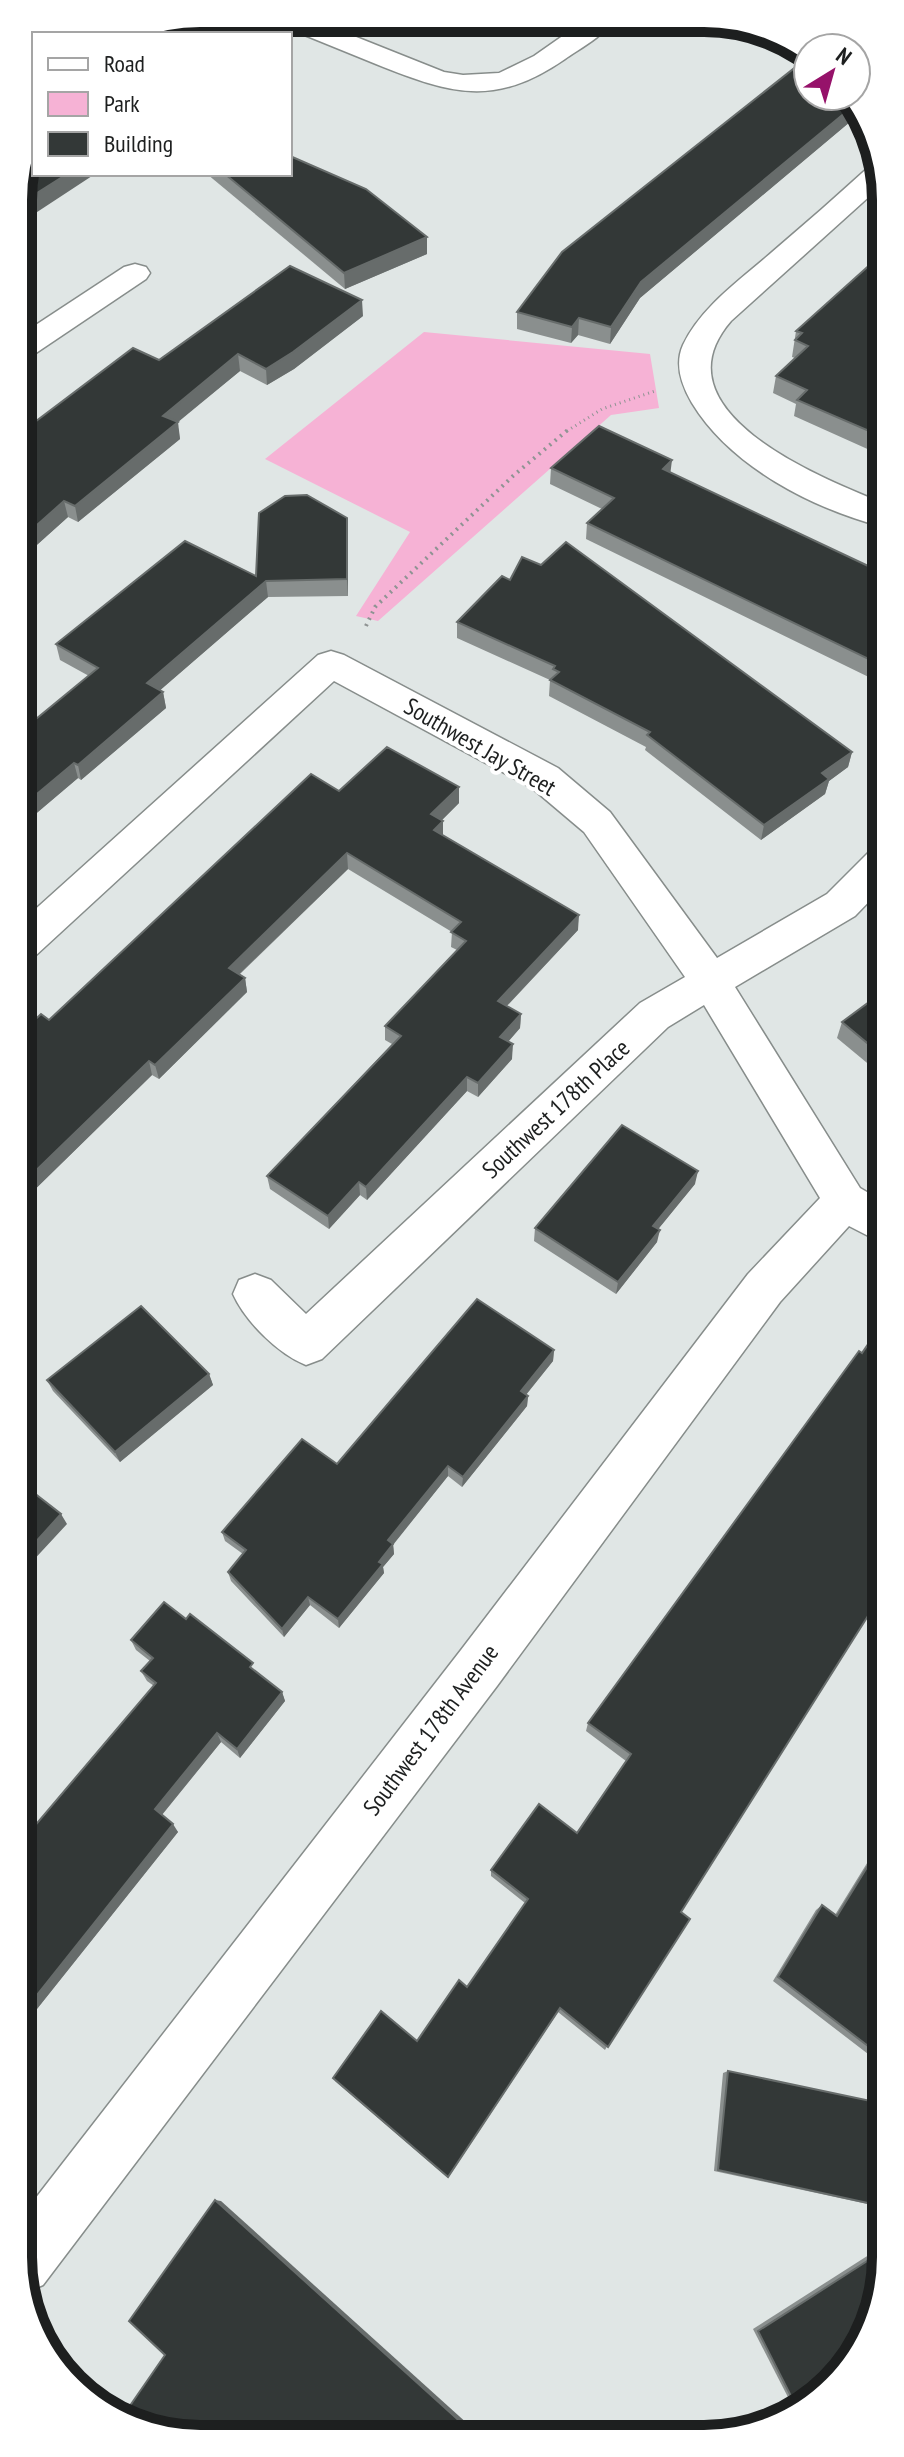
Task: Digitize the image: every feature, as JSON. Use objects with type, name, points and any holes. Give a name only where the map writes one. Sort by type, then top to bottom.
[{"type":"street","points":[[321,32],[437,79],[460,85],[508,82],[529,72],[579,32]]},
{"type":"street","points":[[871,180],[725,310],[697,347],[695,369],[699,387],[713,415],[759,457],[791,476],[872,511]]},
{"type":"street","points":[[32,341],[135,273]]},
{"type":"street","name":"Southwest Jay Street","points":[[32,935],[331,664],[545,778],[597,822],[710,980],[865,1213]]},
{"type":"street","name":"Southwest 178th Place","points":[[255,1294],[306,1344],[654,1015],[841,905],[872,873]]},
{"type":"street","name":"Southwest 178th Avenue","points":[[32,2251],[479,1668],[764,1288],[865,1213]]},
{"type":"path","points":[[366,626],[375,607],[522,467],[566,430],[619,402],[662,390]]},
{"type":"green space","points":[[424,332],[650,354],[659,408],[611,415],[378,621],[356,616],[410,532],[265,459]]},
{"type":"building","points":[[792,70],[792,112],[846,112],[641,282],[611,327],[579,318],[572,327],[517,312],[562,252]]},
{"type":"building","points":[[292,157],[366,189],[427,237],[344,273],[227,176],[292,176]]},
{"type":"building","points":[[34,176],[64,176],[32,196]]},
{"type":"building","points":[[872,263],[872,432],[797,400],[807,390],[776,376],[808,346],[795,340],[802,333],[796,331]]},
{"type":"building","points":[[290,266],[362,300],[266,369],[238,354],[163,416],[178,422],[75,506],[64,501],[32,529],[32,424],[133,348],[159,360]]},
{"type":"building","points":[[599,426],[672,460],[663,469],[872,568],[872,661],[587,523],[614,498],[551,468]]},
{"type":"building","points":[[307,495],[347,518],[347,579],[266,581],[147,683],[163,692],[78,765],[74,763],[32,798],[32,722],[98,668],[56,644],[185,541],[256,576],[259,513],[285,496]]},
{"type":"building","points":[[566,542],[852,752],[822,773],[829,779],[764,825],[647,735],[650,732],[550,680],[559,672],[553,669],[555,666],[457,622],[502,576],[510,580],[522,557],[541,565]]},
{"type":"building","points":[[387,747],[459,787],[431,814],[443,821],[434,830],[579,915],[498,1001],[521,1014],[500,1037],[513,1044],[478,1083],[467,1077],[366,1187],[359,1182],[328,1216],[267,1176],[401,1036],[385,1026],[466,941],[451,932],[461,922],[347,853],[229,968],[245,978],[155,1065],[149,1061],[32,1174],[32,1023],[41,1014],[49,1020],[311,774],[339,791]]},
{"type":"building","points":[[872,1000],[872,1047],[842,1022]]},
{"type":"building","points":[[622,1125],[698,1171],[653,1226],[660,1230],[618,1282],[535,1228]]},
{"type":"building","points":[[477,1299],[554,1350],[521,1391],[528,1396],[463,1477],[448,1466],[388,1540],[393,1544],[379,1562],[383,1564],[338,1619],[308,1597],[282,1629],[228,1572],[246,1550],[222,1532],[302,1439],[337,1464]]},
{"type":"building","points":[[141,1306],[209,1374],[115,1452],[47,1380]]},
{"type":"building","points":[[871,1340],[872,1610],[681,1912],[690,1919],[608,2047],[560,2008],[448,2177],[333,2078],[381,2011],[417,2041],[459,1980],[467,1987],[528,1899],[491,1870],[539,1804],[577,1833],[631,1754],[588,1723],[859,1351],[862,1353]]},
{"type":"building","points":[[32,1491],[61,1514],[32,1546]]},
{"type":"building","points":[[164,1602],[186,1619],[190,1614],[253,1663],[250,1667],[282,1692],[237,1749],[217,1733],[155,1809],[173,1824],[32,2001],[32,1829],[156,1683],[141,1671],[153,1658],[131,1640]]},
{"type":"building","points":[[872,1859],[872,2049],[778,1977],[822,1905],[837,1916]]},
{"type":"building","points":[[728,2071],[872,2101],[872,2204],[718,2170]]},
{"type":"building","points":[[215,2200],[464,2425],[189,2425],[146,2416],[128,2409],[165,2355],[129,2321]]},
{"type":"building","points":[[872,2258],[869,2290],[849,2341],[830,2368],[793,2399],[758,2331]]}]
